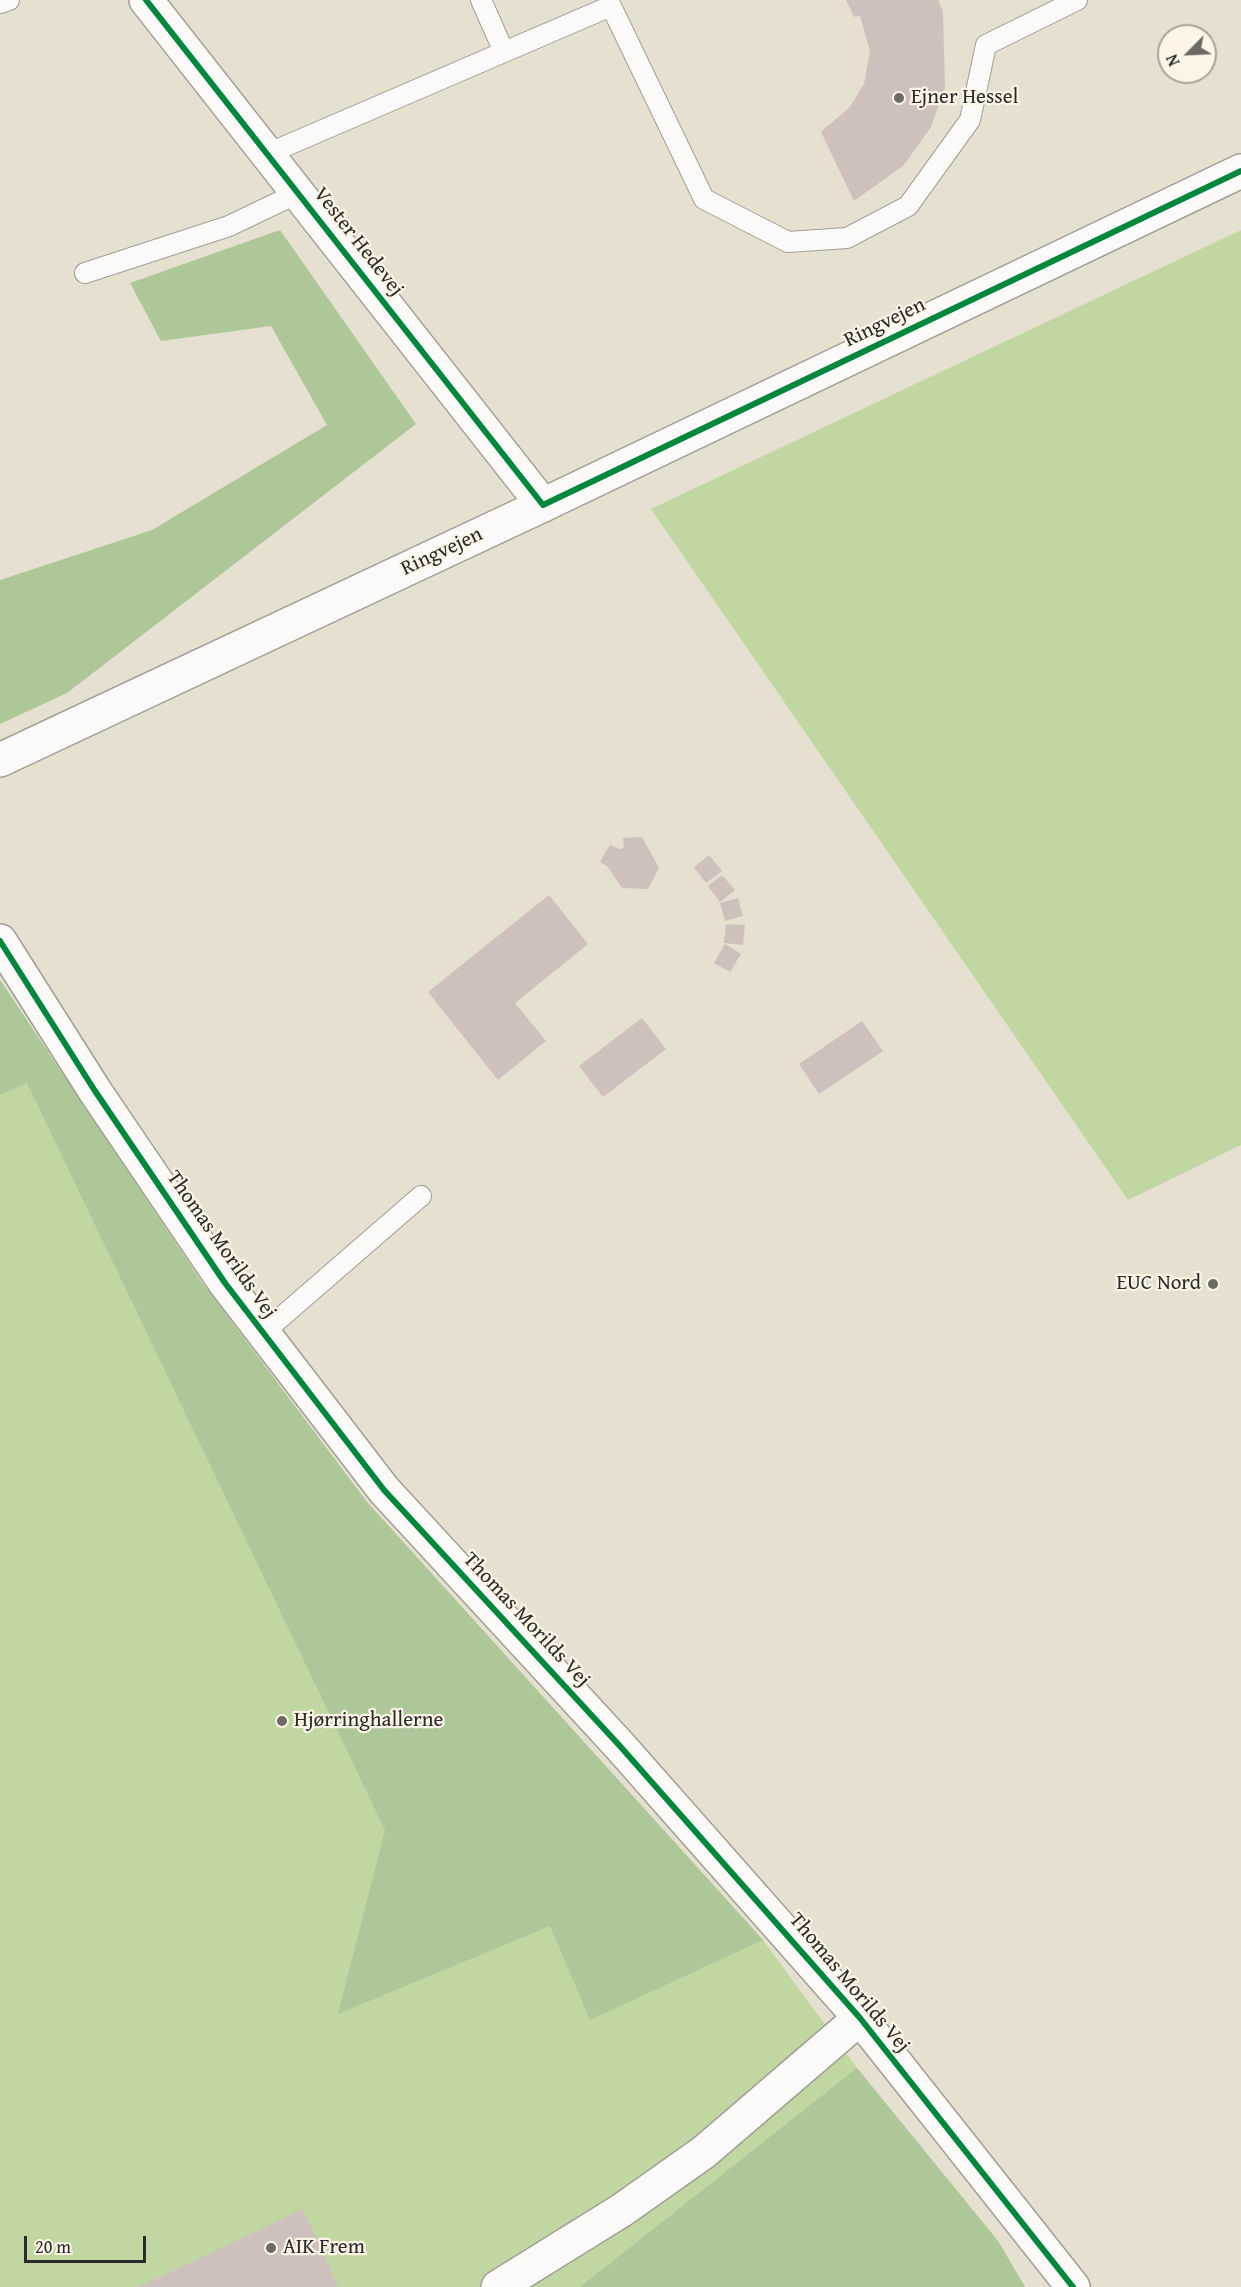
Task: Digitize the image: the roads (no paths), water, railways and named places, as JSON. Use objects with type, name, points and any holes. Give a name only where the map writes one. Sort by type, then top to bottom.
[{"type":"street","name":"Vester Hedevej","points":[[147,0],[543,505]]},
{"type":"street","name":"Ringvejen","points":[[0,760],[543,505],[1241,171]]},
{"type":"street","name":"Thomas Morilds Vej","points":[[0,941],[95,1091],[225,1283],[384,1490],[619,1745],[860,2018],[1072,2287]]},
{"type":"street","name":"Thomas Morilds Vej","points":[[498,2287],[622,2210],[704,2152],[860,2018]]},
{"type":"lane","points":[[0,3],[9,0]]},
{"type":"lane","points":[[481,0],[504,52]]},
{"type":"lane","points":[[267,154],[611,6],[704,199],[788,242],[847,238],[908,206],[970,120],[986,45],[1077,0]]},
{"type":"lane","points":[[85,273],[230,226],[298,194]]},
{"type":"lane","points":[[263,1333],[421,1196]]},
{"type":"place","name":"Ejner Hessel","points":[[899,98]]},
{"type":"place","name":"EUC Nord","points":[[1213,1284]]},
{"type":"place","name":"Hjørringhallerne","points":[[282,1721]]},
{"type":"place","name":"AIK Frem","points":[[271,2248]]}]
